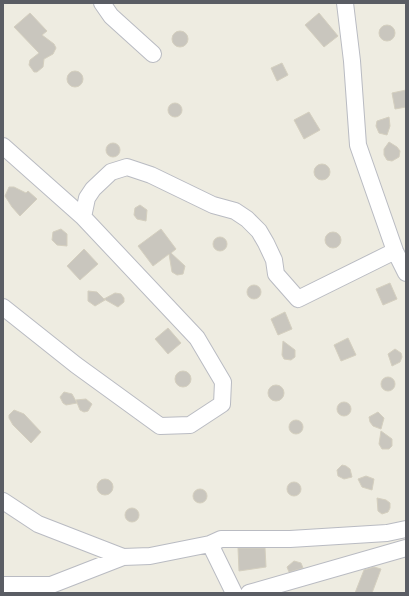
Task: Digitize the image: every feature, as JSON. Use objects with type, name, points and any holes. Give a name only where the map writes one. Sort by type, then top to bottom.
[{"type":"street","points":[[102,3],[111,16],[153,54]]},
{"type":"street","points":[[345,3],[352,61],[358,145],[395,251],[406,273]]},
{"type":"street","points":[[3,146],[83,217],[197,338],[223,382],[222,404],[190,425],[160,426],[76,365],[3,307]]},
{"type":"street","points":[[83,217],[87,198],[93,189],[111,172],[127,168],[151,175],[213,205],[235,211],[247,219],[259,231],[266,243],[274,260],[276,274],[298,299],[395,251]]},
{"type":"street","points":[[3,501],[38,524],[123,557]]},
{"type":"street","points":[[3,585],[51,585],[123,557],[150,556],[210,544],[221,538],[290,539],[387,533],[406,529]]},
{"type":"street","points":[[210,544],[234,593]]},
{"type":"street","points":[[249,593],[406,548]]},
{"type":"building","points":[[30,13],[47,31],[42,35],[54,44],[56,48],[53,54],[44,59],[43,67],[37,72],[34,72],[29,65],[30,60],[39,53],[14,27]]},
{"type":"building","points":[[319,13],[338,36],[324,47],[305,25]]},
{"type":"building","points":[[387,25],[394,30],[395,33],[390,40],[387,41],[380,36],[379,33],[384,26]]},
{"type":"building","points":[[180,31],[187,36],[188,39],[183,46],[180,47],[173,42],[172,39],[177,32]]},
{"type":"building","points":[[282,63],[288,75],[277,81],[271,68]]},
{"type":"building","points":[[72,71],[78,71],[83,76],[81,85],[78,87],[72,87],[67,82],[67,76]]},
{"type":"building","points":[[406,90],[406,107],[395,109],[392,93]]},
{"type":"building","points":[[175,103],[180,105],[182,110],[180,115],[175,117],[170,115],[168,110],[170,105]]},
{"type":"building","points":[[309,112],[320,130],[304,139],[294,120]]},
{"type":"building","points":[[389,117],[390,126],[387,135],[379,133],[376,126],[377,121]]},
{"type":"building","points":[[389,142],[400,151],[399,157],[392,161],[387,160],[384,155],[384,149]]},
{"type":"building","points":[[113,143],[118,145],[120,150],[118,155],[113,157],[108,155],[106,150],[108,145]]},
{"type":"building","points":[[319,164],[325,164],[330,169],[328,178],[325,180],[319,180],[314,175],[314,169]]},
{"type":"building","points":[[9,187],[14,187],[26,193],[28,191],[37,199],[20,216],[5,196]]},
{"type":"building","points":[[140,205],[147,210],[146,221],[137,219],[134,215],[135,208]]},
{"type":"building","points":[[61,229],[67,234],[67,246],[57,245],[52,240],[53,232]]},
{"type":"building","points":[[161,229],[176,249],[171,253],[185,266],[183,274],[177,275],[172,272],[169,254],[153,266],[138,246]]},
{"type":"building","points":[[330,232],[336,232],[341,237],[339,246],[336,248],[330,248],[325,243],[325,237]]},
{"type":"building","points":[[220,237],[225,239],[227,244],[225,249],[220,251],[215,249],[213,244],[215,239]]},
{"type":"building","points":[[84,249],[98,264],[80,280],[67,266]]},
{"type":"building","points":[[390,283],[397,299],[383,305],[376,289]]},
{"type":"building","points":[[254,285],[259,287],[261,292],[259,297],[254,299],[249,297],[247,292],[249,287]]},
{"type":"building","points":[[88,291],[97,292],[105,300],[95,306],[88,301]]},
{"type":"building","points":[[115,293],[121,294],[124,298],[124,302],[118,307],[104,299]]},
{"type":"building","points":[[285,312],[292,329],[278,335],[271,319]]},
{"type":"building","points":[[168,328],[181,343],[168,354],[155,339]]},
{"type":"building","points":[[348,338],[356,355],[341,361],[334,345]]},
{"type":"building","points":[[283,341],[295,350],[295,357],[291,360],[284,359],[282,355]]},
{"type":"building","points":[[395,349],[401,353],[402,357],[400,362],[392,366],[388,354]]},
{"type":"building","points":[[180,371],[186,371],[191,376],[189,385],[186,387],[180,387],[175,382],[175,376]]},
{"type":"building","points":[[385,377],[391,377],[395,381],[395,387],[391,391],[385,391],[381,387],[381,381]]},
{"type":"building","points":[[273,385],[279,385],[284,390],[282,399],[279,401],[273,401],[268,396],[268,390]]},
{"type":"building","points":[[64,392],[72,394],[77,403],[66,405],[63,403],[60,397]]},
{"type":"building","points":[[86,399],[92,404],[88,411],[84,412],[80,410],[76,400]]},
{"type":"building","points":[[341,402],[347,402],[351,406],[351,412],[347,416],[341,416],[337,412],[337,406]]},
{"type":"building","points":[[14,410],[24,414],[41,432],[31,443],[13,425],[9,418],[9,415]]},
{"type":"building","points":[[378,412],[384,418],[381,429],[373,426],[369,417]]},
{"type":"building","points":[[293,420],[299,420],[303,424],[303,430],[299,434],[293,434],[289,430],[289,424]]},
{"type":"building","points":[[381,431],[392,439],[392,446],[389,449],[382,449],[379,444]]},
{"type":"building","points":[[342,465],[350,469],[352,477],[344,479],[338,476],[337,470]]},
{"type":"building","points":[[366,476],[374,479],[372,490],[362,487],[358,479]]},
{"type":"building","points":[[102,479],[108,479],[113,484],[111,493],[108,495],[102,495],[97,490],[97,484]]},
{"type":"building","points":[[291,482],[297,482],[301,486],[301,492],[297,496],[291,496],[287,492],[287,486]]},
{"type":"building","points":[[197,489],[203,489],[207,493],[207,499],[203,503],[197,503],[193,499],[193,493]]},
{"type":"building","points":[[377,498],[386,500],[390,503],[388,512],[382,514],[378,511]]},
{"type":"building","points":[[129,508],[135,508],[139,512],[139,518],[135,522],[129,522],[125,518],[125,512]]},
{"type":"building","points":[[238,548],[265,548],[266,567],[239,571]]},
{"type":"building","points":[[294,561],[301,563],[303,568],[289,572],[287,567]]},
{"type":"building","points":[[374,567],[381,569],[372,593],[355,593],[364,570]]}]
